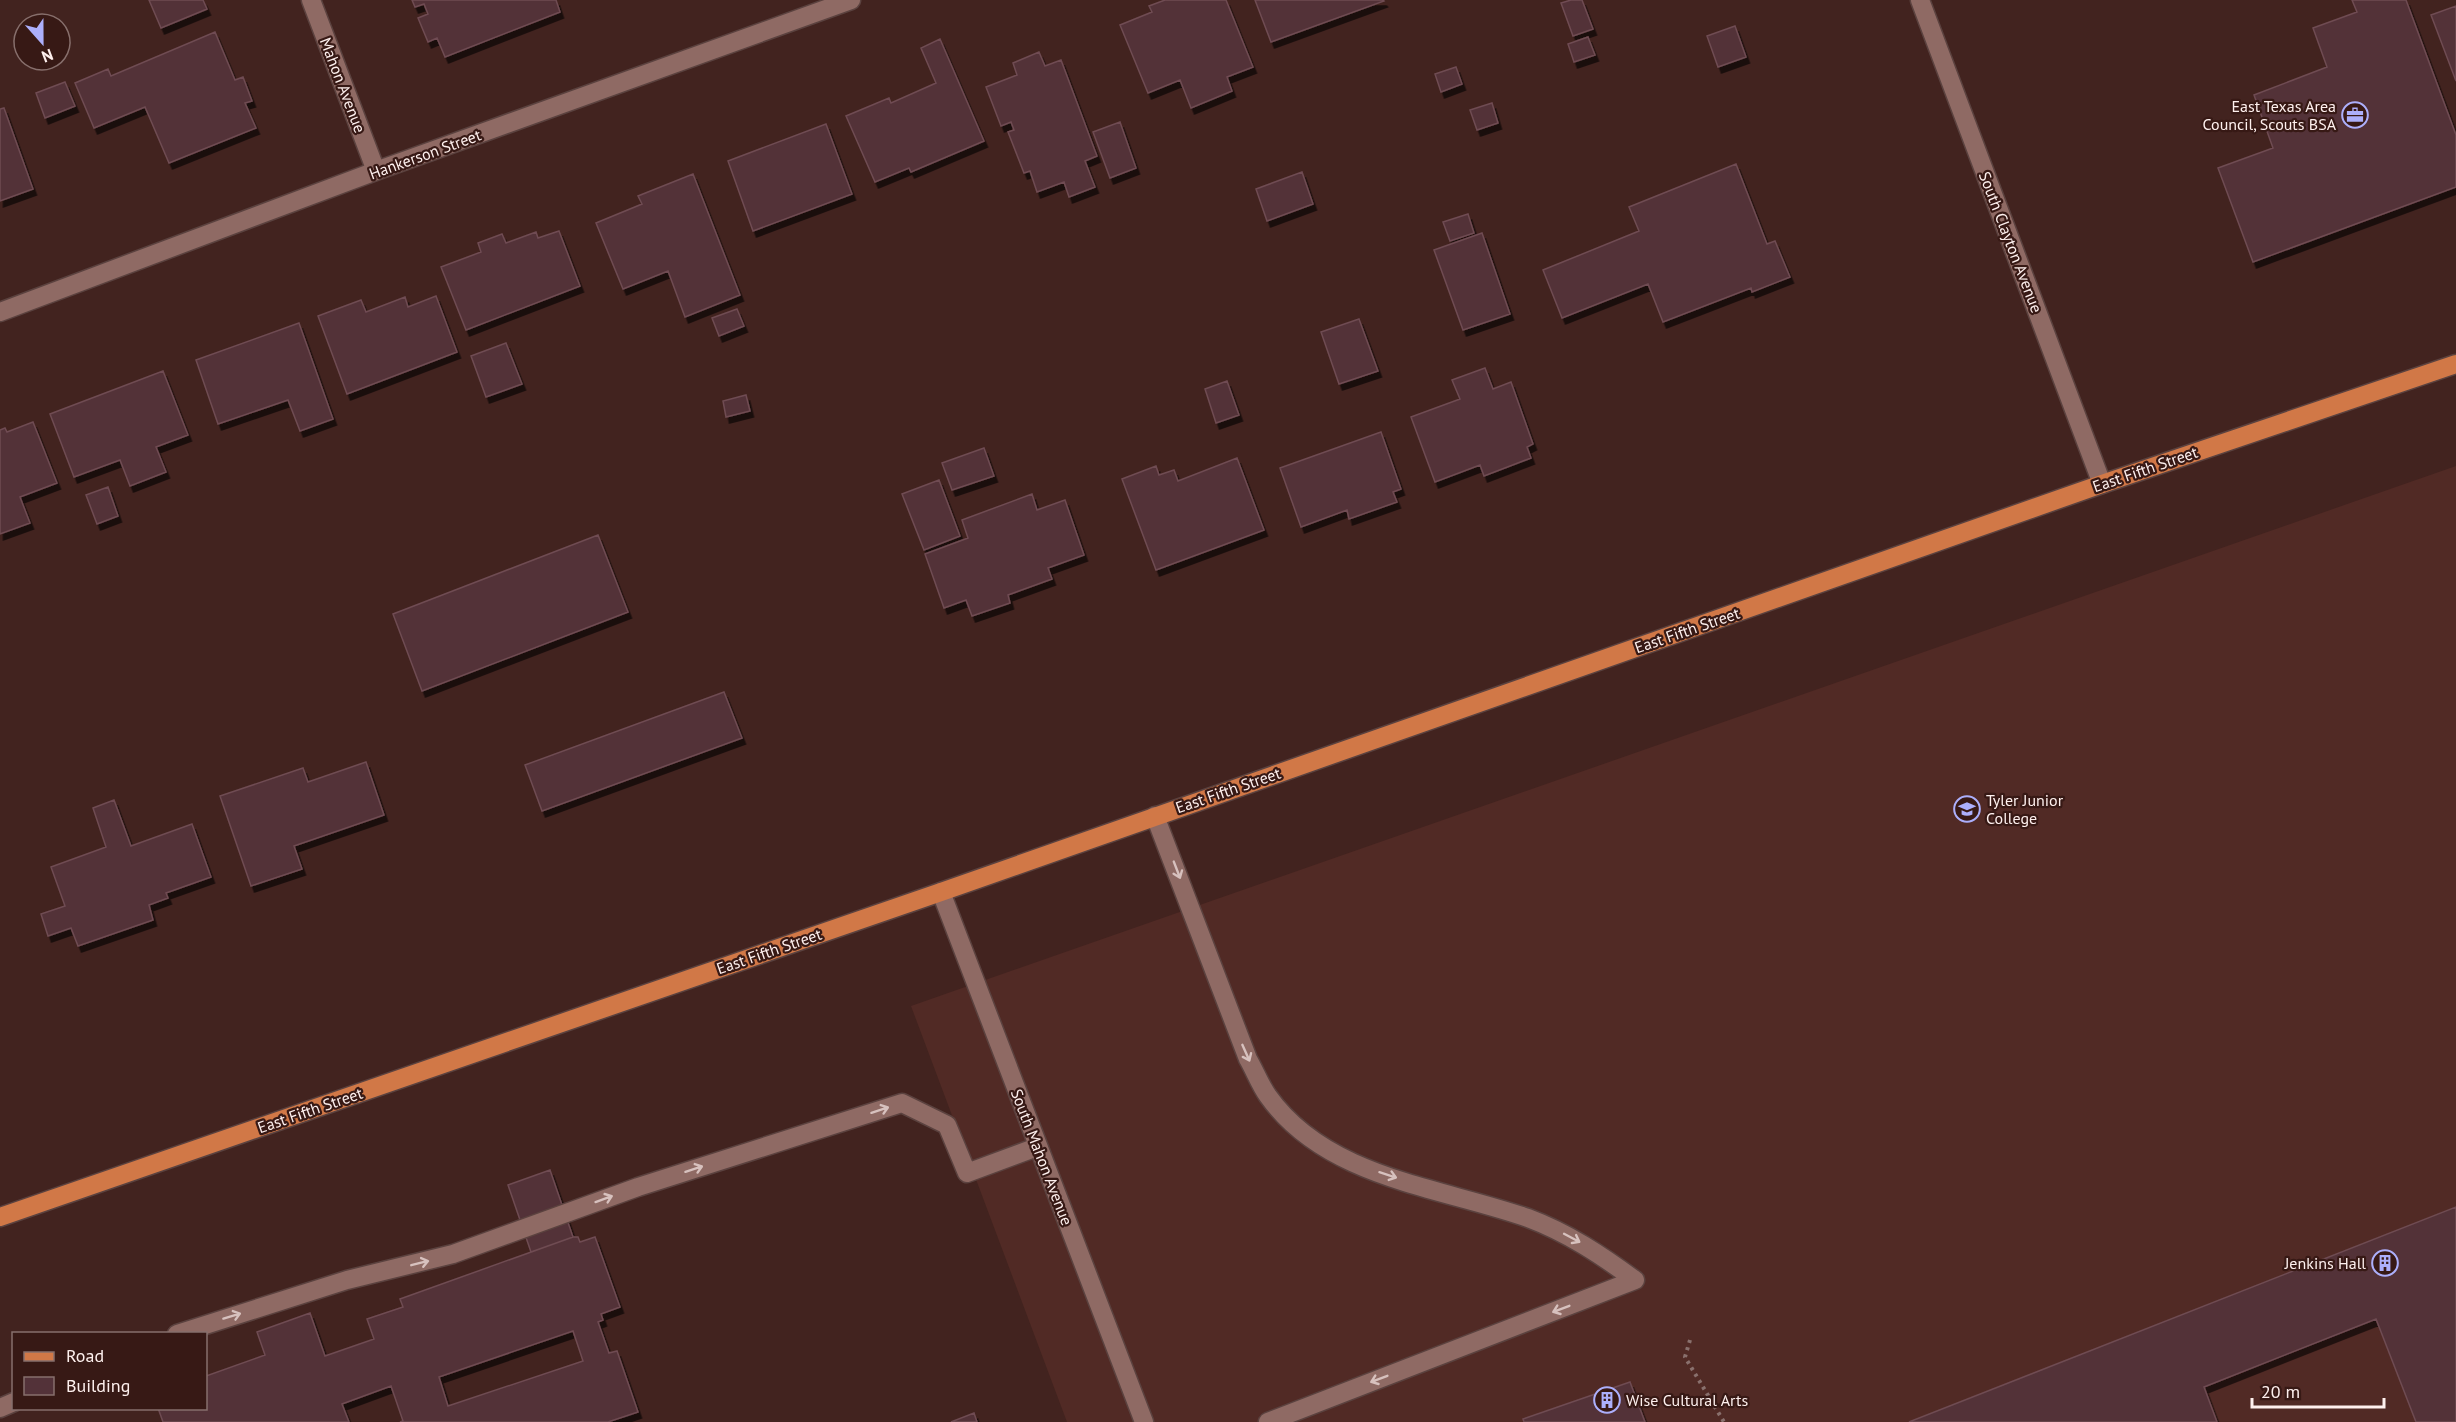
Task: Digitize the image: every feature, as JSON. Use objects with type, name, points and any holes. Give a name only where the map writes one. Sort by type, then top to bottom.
[{"type":"main road","name":"East Fifth Street","points":[[0,1217],[941,892],[2103,484],[2456,364]]},
{"type":"street","name":"Mahon Avenue","points":[[310,0],[376,171]]},
{"type":"street","name":"Hankerson Street","points":[[0,312],[376,171],[851,0]]},
{"type":"street","name":"South Clayton Avenue","points":[[1920,0],[2103,484]]},
{"type":"street","points":[[1155,816],[1248,1059],[1267,1095],[1291,1122],[1320,1144],[1346,1159],[1382,1174],[1528,1218],[1568,1235],[1601,1254],[1635,1280],[1268,1422]]},
{"type":"street","name":"South Mahon Avenue","points":[[941,892],[1144,1422]]},
{"type":"street","points":[[183,1332],[347,1280],[453,1254],[638,1187],[902,1102],[947,1125],[967,1173],[1037,1147]]},
{"type":"path","points":[[1690,1341],[1685,1357],[1724,1422]]},
{"type":"shaded area","name":"Tyler Junior College","points":[[2456,466],[2456,1422],[1067,1422],[911,1006]]},
{"type":"building","points":[[149,0],[203,0],[207,9],[161,28]]},
{"type":"building","points":[[412,0],[556,0],[560,12],[445,57],[437,38],[428,42],[418,18],[428,14],[424,4],[415,7]]},
{"type":"building","points":[[1165,0],[1226,0],[1253,67],[1227,77],[1232,91],[1191,108],[1180,80],[1148,93],[1120,25],[1152,12],[1149,6]]},
{"type":"building","points":[[1255,0],[1383,0],[1384,1],[1271,42]]},
{"type":"building","points":[[1582,0],[1593,29],[1573,36],[1561,3]]},
{"type":"building","name":"East Texas Area Council, Scouts BSA","points":[[2352,0],[2406,0],[2456,135],[2456,187],[2253,262],[2218,168],[2273,148],[2254,95],[2327,67],[2313,28],[2357,12]]},
{"type":"building","points":[[2456,6],[2456,81],[2431,15]]},
{"type":"building","points":[[1735,26],[1746,57],[1718,67],[1707,36]]},
{"type":"building","points":[[215,32],[235,80],[243,77],[252,101],[245,103],[256,128],[169,163],[145,107],[94,128],[75,83],[108,69],[111,76]]},
{"type":"building","points":[[1588,37],[1595,55],[1574,62],[1568,44]]},
{"type":"building","points":[[940,39],[984,141],[911,172],[909,168],[875,182],[846,116],[889,98],[891,103],[936,83],[921,48]]},
{"type":"building","points":[[1039,52],[1045,66],[1061,60],[1097,156],[1085,161],[1095,187],[1069,197],[1064,182],[1037,192],[1030,171],[1024,173],[1008,132],[1014,130],[1011,122],[1001,126],[986,87],[1017,75],[1013,63]]},
{"type":"building","points":[[1456,67],[1462,84],[1441,92],[1435,74]]},
{"type":"building","points":[[65,82],[75,106],[45,118],[36,93]]},
{"type":"building","points":[[1492,103],[1498,123],[1477,130],[1470,110]]},
{"type":"building","points":[[4,108],[33,189],[0,201],[0,109]]},
{"type":"building","points":[[1120,122],[1136,168],[1110,178],[1093,132]]},
{"type":"building","points":[[826,124],[852,194],[753,231],[728,161]]},
{"type":"building","points":[[1736,164],[1767,244],[1775,241],[1790,277],[1752,292],[1751,288],[1663,322],[1648,284],[1562,318],[1543,270],[1639,231],[1629,207]]},
{"type":"building","points":[[1302,172],[1313,204],[1267,221],[1256,189]]},
{"type":"building","points":[[693,174],[740,295],[685,317],[668,271],[623,289],[596,223],[642,204],[638,196]]},
{"type":"building","points":[[1468,214],[1474,233],[1450,241],[1443,222]]},
{"type":"building","points":[[559,231],[580,286],[466,330],[441,267],[481,252],[478,243],[502,234],[506,243],[536,232],[538,238]]},
{"type":"building","points":[[1482,233],[1510,314],[1463,330],[1434,250]]},
{"type":"building","points":[[436,296],[457,352],[347,394],[318,316],[361,300],[366,312],[405,297],[408,307]]},
{"type":"building","points":[[737,309],[744,326],[719,336],[712,318]]},
{"type":"building","points":[[1359,319],[1378,371],[1339,384],[1321,332]]},
{"type":"building","points":[[299,323],[333,419],[300,431],[288,400],[218,424],[196,360]]},
{"type":"building","points":[[506,343],[522,384],[486,397],[471,356]]},
{"type":"building","points":[[1485,368],[1493,389],[1511,382],[1533,444],[1527,447],[1531,458],[1484,476],[1480,465],[1435,482],[1411,417],[1460,399],[1452,380]]},
{"type":"building","points":[[163,371],[188,435],[156,447],[166,472],[130,486],[120,460],[74,477],[50,414]]},
{"type":"building","points":[[1227,381],[1239,415],[1216,423],[1205,389]]},
{"type":"building","points":[[746,395],[750,411],[726,417],[723,401]]},
{"type":"building","points":[[33,422],[57,483],[20,497],[30,523],[0,534],[0,430],[5,428],[7,432]]},
{"type":"building","points":[[1381,432],[1401,489],[1393,492],[1397,502],[1349,519],[1347,510],[1301,527],[1280,468]]},
{"type":"building","points":[[984,448],[994,476],[952,490],[942,463]]},
{"type":"building","points":[[1237,458],[1264,530],[1156,570],[1122,479],[1156,466],[1159,475],[1174,470],[1178,481]]},
{"type":"building","points":[[939,480],[960,536],[924,550],[902,494]]},
{"type":"building","points":[[108,487],[118,516],[97,524],[86,495]]},
{"type":"building","points":[[1032,494],[1037,510],[1065,500],[1084,555],[1048,568],[1052,579],[1008,595],[1010,603],[972,616],[966,600],[944,608],[925,554],[968,538],[962,520]]},
{"type":"building","points":[[598,535],[628,612],[422,691],[393,614]]},
{"type":"building","points":[[724,692],[742,738],[542,811],[525,765]]},
{"type":"building","points":[[366,762],[384,815],[294,846],[302,869],[251,886],[220,796],[303,768],[308,782]]},
{"type":"building","points":[[114,800],[131,846],[192,824],[211,877],[166,893],[168,898],[149,905],[153,920],[78,946],[71,928],[48,936],[41,914],[65,906],[51,867],[106,847],[93,808]]},
{"type":"building","points":[[550,1170],[573,1237],[531,1252],[508,1185]]},
{"type":"building","name":"Jenkins Hall","points":[[2456,1207],[2456,1422],[2416,1422],[2376,1319],[2204,1387],[2217,1422],[1909,1422]]},
{"type":"building","points":[[573,1237],[578,1237],[580,1242],[595,1237],[620,1307],[601,1314],[603,1320],[598,1322],[609,1353],[617,1351],[638,1412],[608,1422],[400,1422],[403,1421],[391,1386],[342,1404],[349,1422],[163,1422],[159,1410],[207,1410],[207,1376],[265,1355],[257,1332],[310,1313],[325,1356],[374,1339],[367,1319],[403,1307],[400,1299]],"holes":[[[573,1331],[583,1361],[448,1406],[439,1377]]]},
{"type":"building","name":"Wise Cultural Arts","points":[[1630,1382],[1645,1422],[1524,1422],[1523,1419]]},
{"type":"building","points":[[974,1413],[977,1422],[951,1422]]},
{"type":"place","name":"East Texas Area Council, Scouts BSA","points":[[2355,115]]},
{"type":"place","name":"Tyler Junior College","points":[[1967,809]]},
{"type":"place","name":"Jenkins Hall","points":[[2385,1263]]},
{"type":"place","name":"Wise Cultural Arts","points":[[1607,1400]]}]
